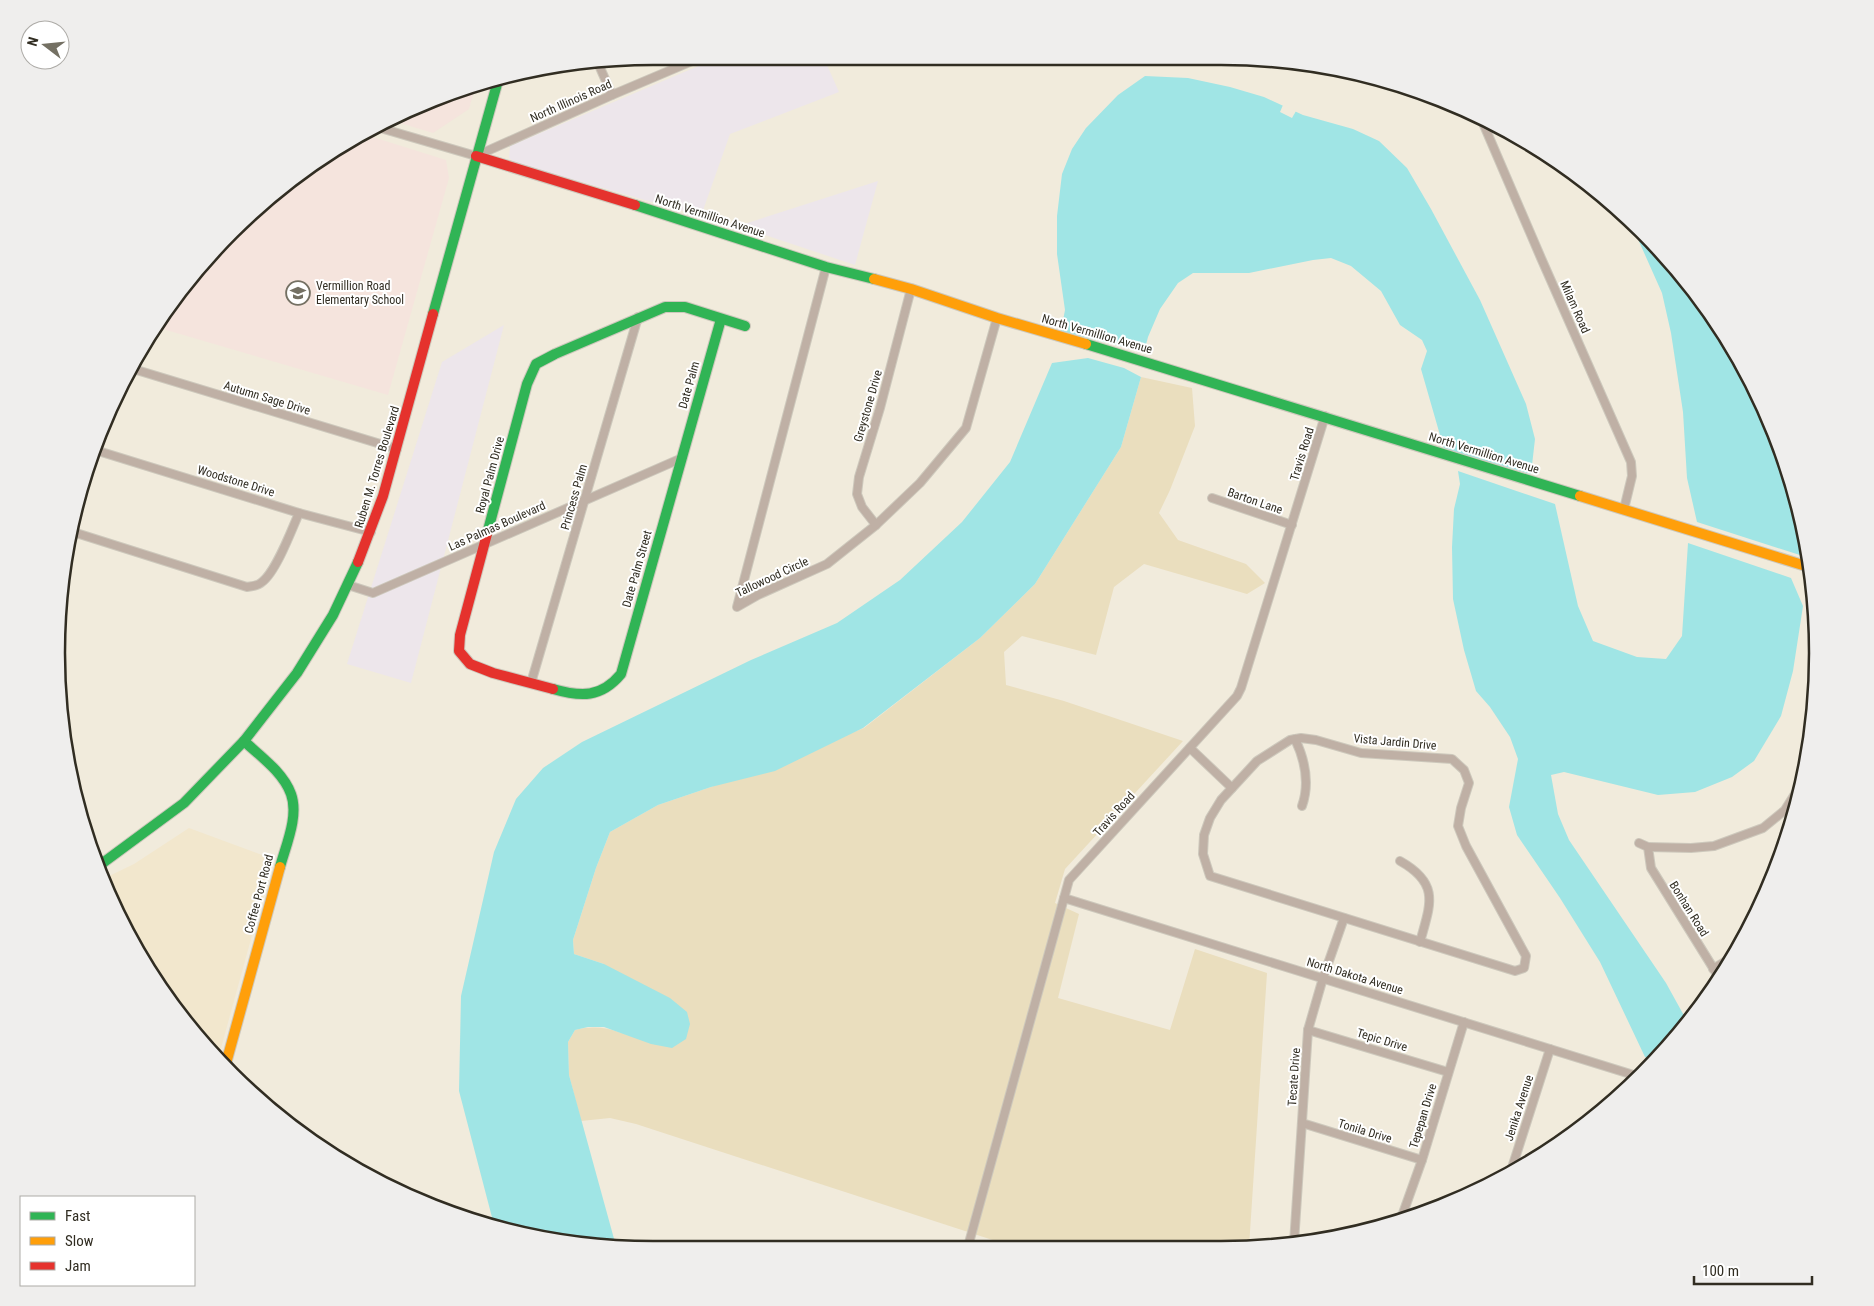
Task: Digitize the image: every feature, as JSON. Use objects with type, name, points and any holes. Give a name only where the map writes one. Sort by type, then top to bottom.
[{"type":"street","name":"North Illinois Road","points":[[476,156],[683,65]]},
{"type":"street","points":[[600,68],[612,95]]},
{"type":"street","name":"Ruben M. Torres Boulevard","points":[[104,862],[184,803],[244,741],[297,673],[333,615],[371,532],[397,450],[496,86]]},
{"type":"street","name":"Milam Road","points":[[1485,128],[1540,258],[1631,462],[1632,476],[1624,509]]},
{"type":"street","name":"North Vermillion Avenue","points":[[386,130],[624,201],[826,267],[911,289],[997,318],[1325,416],[1802,565]]},
{"type":"street","name":"Tallowood Circle","points":[[826,267],[736,608],[758,595],[827,564],[876,525],[920,482],[966,428],[997,318]]},
{"type":"street","name":"Greystone Drive","points":[[876,525],[862,507],[857,494],[911,289]]},
{"type":"street","name":"Royal Palm Drive","points":[[612,685],[590,694],[576,695],[493,673],[470,664],[459,652],[460,634],[527,384],[536,364],[638,317],[665,307],[685,307],[745,326]]},
{"type":"street","name":"Princess Palm","points":[[531,683],[638,317]]},
{"type":"street","name":"Date Palm","points":[[682,458],[721,318]]},
{"type":"street","name":"Autumn Sage Drive","points":[[138,370],[397,450]]},
{"type":"street","name":"Travis Road","points":[[969,1241],[1069,880],[1237,696],[1325,416]]},
{"type":"street","name":"Woodstone Drive","points":[[101,452],[299,513],[371,532]]},
{"type":"street","name":"Las Palmas Boulevard","points":[[348,585],[373,593],[682,458]]},
{"type":"street","name":"Date Palm Street","points":[[612,685],[621,674],[682,458]]},
{"type":"street","name":"Barton Lane","points":[[1212,498],[1292,525]]},
{"type":"street","points":[[77,533],[247,587],[254,586],[267,578],[280,555],[299,513]]},
{"type":"street","points":[[1296,739],[1303,756],[1306,778],[1306,796],[1302,806]]},
{"type":"street","name":"Vista Jardin Drive","points":[[1296,739],[1316,740],[1361,753],[1452,759],[1464,770],[1469,783],[1461,808],[1458,826],[1466,846],[1526,956],[1524,968],[1515,971],[1210,876],[1203,854],[1204,835],[1210,818],[1232,788],[1257,761],[1290,740],[1296,739]]},
{"type":"street","name":"Coffee Port Road","points":[[227,1059],[291,826],[293,809],[291,794],[283,781],[244,741]]},
{"type":"street","points":[[1190,748],[1232,788]]},
{"type":"street","points":[[1639,843],[1648,847],[1691,848],[1714,846],[1763,828],[1785,810],[1790,803]]},
{"type":"street","name":"Bonhan Road","points":[[1648,847],[1651,868],[1715,972]]},
{"type":"street","points":[[1400,861],[1411,867],[1426,885],[1431,897],[1420,942]]},
{"type":"street","name":"North Dakota Avenue","points":[[1064,898],[1631,1074]]},
{"type":"street","name":"Tecate Drive","points":[[1294,1236],[1308,1030],[1323,978],[1344,918]]},
{"type":"street","points":[[1713,968],[1719,964]]},
{"type":"street","name":"Tepepan Drive","points":[[1403,1212],[1422,1160],[1464,1022]]},
{"type":"street","name":"Tepic Drive","points":[[1308,1030],[1448,1072]]},
{"type":"street","name":"Jenika Avenue","points":[[1514,1163],[1550,1049]]},
{"type":"street","name":"Tonila Drive","points":[[1302,1123],[1422,1160]]},
{"type":"shaded area","points":[[701,65],[827,65],[839,92],[730,134],[701,216],[515,163],[509,158],[510,146]]},
{"type":"shaded area","points":[[473,93],[469,109],[433,133],[400,123]]},
{"type":"shaded area","name":"Vermillion Road Elementary School","points":[[372,137],[446,160],[449,178],[388,395],[162,329],[211,265],[265,211],[326,164]]},
{"type":"shaded area","points":[[878,181],[855,265],[738,226]]},
{"type":"shaded area","points":[[504,325],[411,683],[347,664],[442,362]]},
{"type":"shaded area","points":[[1141,377],[1192,388],[1195,426],[1159,513],[1178,540],[1246,564],[1265,583],[1247,594],[1144,564],[1114,587],[1096,655],[1022,636],[1004,652],[1006,685],[1064,701],[1183,741],[1065,869],[1055,903],[1079,914],[1058,998],[1170,1030],[1195,949],[1267,973],[1249,1240],[995,1241],[636,1124],[610,1118],[581,1121],[569,1075],[568,1042],[575,1030],[598,1028],[621,1033],[604,964],[574,954],[573,940],[596,868],[610,832],[658,805],[711,787],[864,728],[980,638],[1035,584],[1121,447]]},
{"type":"shaded area","points":[[189,828],[273,859],[220,1051],[164,980],[126,913],[109,876],[134,864]]},
{"type":"water","points":[[1145,76],[1188,78],[1264,97],[1303,115],[1353,129],[1379,141],[1407,168],[1480,300],[1526,404],[1535,439],[1531,474],[1444,449],[1421,369],[1427,351],[1422,340],[1400,325],[1381,291],[1351,266],[1331,258],[1249,273],[1193,273],[1178,283],[1160,309],[1144,352],[1061,331],[1065,310],[1057,254],[1057,216],[1062,174],[1072,149],[1086,128],[1118,95]]},
{"type":"water","points":[[1637,237],[1663,265],[1710,326],[1748,393],[1778,464],[1789,501],[1801,555],[1697,522],[1687,478],[1683,412],[1671,333],[1662,293]]},
{"type":"water","points":[[1088,358],[1124,368],[1141,377],[1121,447],[1035,584],[980,638],[863,728],[775,771],[711,787],[658,805],[610,832],[596,868],[573,940],[574,954],[604,964],[670,998],[687,1012],[690,1024],[686,1039],[672,1048],[651,1044],[604,1027],[588,1027],[575,1030],[568,1042],[569,1075],[614,1240],[538,1230],[492,1218],[459,1091],[461,996],[494,852],[516,799],[543,768],[582,742],[751,660],[837,623],[900,580],[962,522],[1010,462],[1052,363]]},
{"type":"water","points":[[1458,471],[1555,504],[1578,606],[1593,641],[1637,657],[1666,659],[1682,636],[1688,543],[1791,578],[1803,606],[1793,671],[1781,716],[1754,761],[1732,777],[1695,792],[1658,795],[1564,772],[1551,775],[1558,814],[1569,840],[1666,983],[1684,1015],[1647,1058],[1645,1057],[1600,962],[1560,898],[1517,835],[1509,807],[1518,759],[1510,737],[1490,707],[1476,691],[1464,650],[1453,599],[1452,547],[1454,509],[1460,484]]},
{"type":"pier","points":[[1283,105],[1296,111],[1292,118],[1280,112]]},
{"type":"traffic: fast","points":[[433,314],[496,86]]},
{"type":"traffic: fast","points":[[635,205],[826,267],[874,279]]},
{"type":"traffic: fast","points":[[487,534],[527,384],[536,364],[665,307],[685,307],[745,326]]},
{"type":"traffic: fast","points":[[553,689],[590,694],[606,688],[621,674],[721,319]]},
{"type":"traffic: fast","points":[[1086,344],[1580,496]]},
{"type":"traffic: fast","points":[[104,862],[184,803],[244,741],[297,673],[333,615],[358,562]]},
{"type":"traffic: fast","points":[[244,741],[277,772],[291,794],[294,812],[293,821],[280,867]]},
{"type":"traffic: slow","points":[[874,279],[1086,344]]},
{"type":"traffic: slow","points":[[1580,496],[1802,565]]},
{"type":"traffic: slow","points":[[227,1059],[280,867]]},
{"type":"traffic: jam","points":[[476,156],[635,205]]},
{"type":"traffic: jam","points":[[358,562],[383,496],[433,314]]},
{"type":"traffic: jam","points":[[487,534],[460,635],[459,651],[470,664],[493,673],[553,689]]},
{"type":"place","name":"Vermillion Road Elementary School","points":[[298,293]]}]
